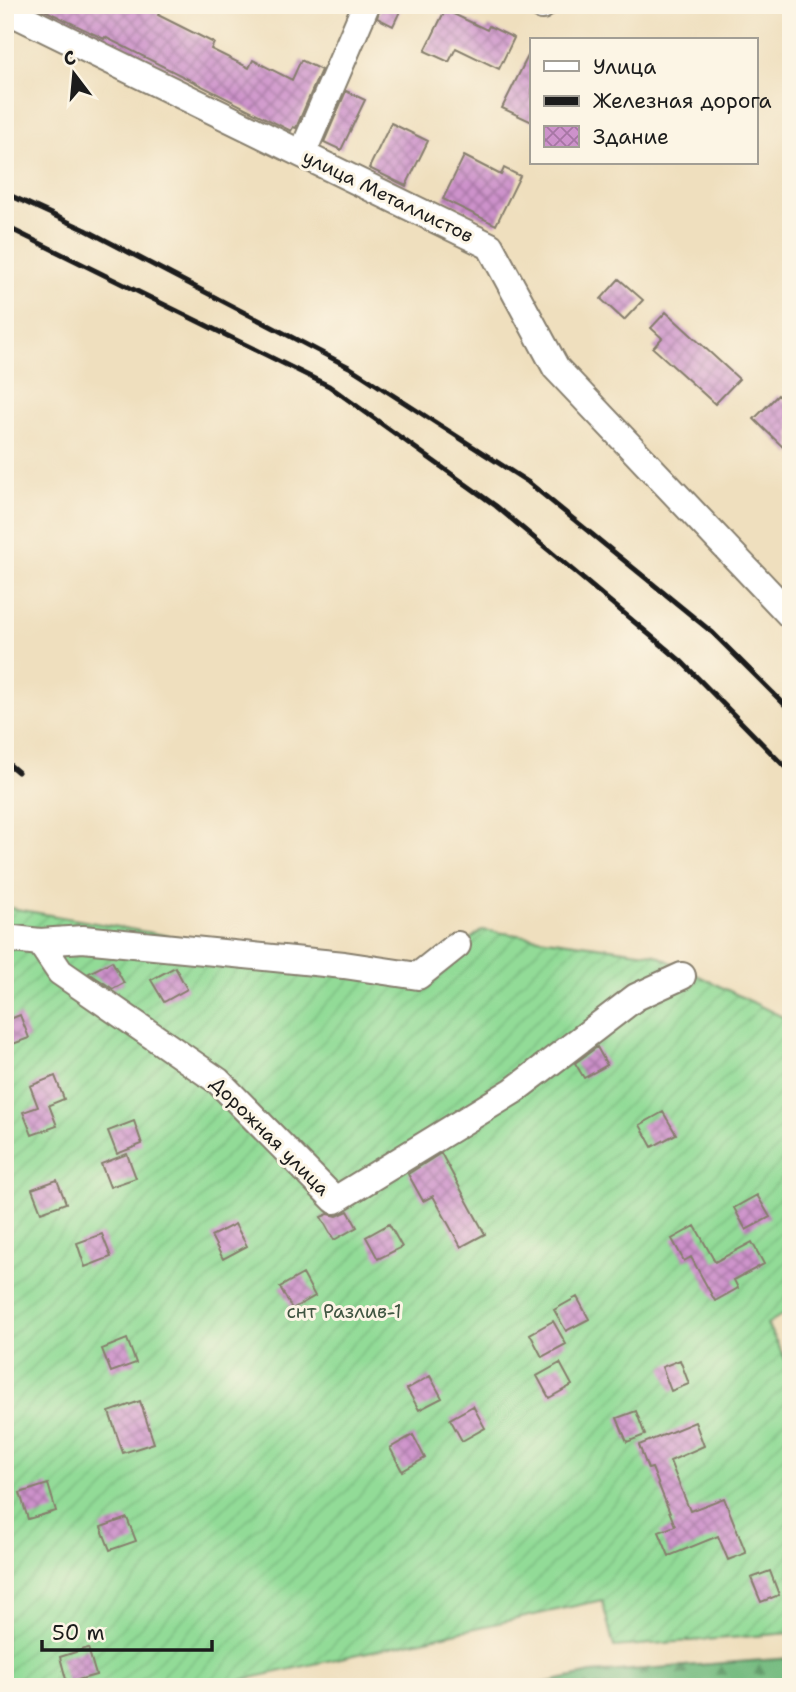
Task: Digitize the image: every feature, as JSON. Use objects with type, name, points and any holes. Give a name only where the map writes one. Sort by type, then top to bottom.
[{"type":"street","points":[[302,154],[366,5]]},
{"type":"street","name":"улица Металлистов","points":[[5,9],[490,246],[556,368],[791,616]]},
{"type":"street","points":[[5,938],[40,942],[83,939],[344,965],[418,976],[457,945]]},
{"type":"street","name":"Дорожная улица","points":[[40,942],[60,972],[218,1081],[335,1200],[513,1091],[636,997],[682,976]]},
{"type":"green space","name":"снт Разлив-1","points":[[5,907],[418,980],[482,930],[654,954],[791,1021],[791,1309],[767,1324],[791,1370],[791,1633],[614,1647],[602,1600],[210,1687],[5,1687]]},
{"type":"green space","points":[[791,1658],[791,1687],[526,1687],[591,1673]]},
{"type":"building","points":[[34,5],[163,5],[158,15],[214,43],[211,49],[249,68],[253,60],[292,80],[301,60],[321,70],[296,128],[293,127],[291,131],[105,37],[104,39]]},
{"type":"building","points":[[381,5],[403,5],[393,26],[377,18]]},
{"type":"building","points":[[445,10],[487,30],[489,26],[514,38],[499,69],[456,48],[449,62],[425,51]]},
{"type":"building","points":[[530,52],[530,121],[502,108]]},
{"type":"building","points":[[346,91],[365,100],[341,150],[324,142]]},
{"type":"building","points":[[391,123],[428,141],[406,186],[369,168]]},
{"type":"building","points":[[464,156],[501,175],[504,168],[520,176],[496,225],[443,199]]},
{"type":"building","points":[[619,279],[643,300],[624,320],[601,299]]},
{"type":"building","points":[[666,312],[739,379],[715,404],[653,348],[662,338],[651,328]]},
{"type":"building","points":[[778,395],[791,407],[791,455],[754,419]]},
{"type":"building","points":[[112,961],[124,983],[113,989],[89,973]]},
{"type":"building","points":[[175,967],[187,989],[164,1002],[151,980]]},
{"type":"building","points":[[20,1015],[29,1038],[5,1047],[5,1021]]},
{"type":"building","points":[[597,1047],[607,1065],[584,1078],[575,1063]]},
{"type":"building","points":[[55,1076],[64,1099],[49,1105],[57,1126],[32,1135],[23,1112],[38,1107],[30,1086]]},
{"type":"building","points":[[663,1112],[676,1134],[652,1147],[640,1125]]},
{"type":"building","points":[[134,1121],[142,1144],[117,1154],[108,1131]]},
{"type":"building","points":[[441,1153],[485,1234],[461,1247],[433,1196],[423,1201],[408,1174]]},
{"type":"building","points":[[127,1154],[136,1178],[110,1187],[101,1164]]},
{"type":"building","points":[[57,1180],[66,1203],[41,1212],[32,1189]]},
{"type":"building","points":[[757,1195],[770,1217],[746,1230],[734,1208]]},
{"type":"building","points":[[348,1211],[357,1227],[334,1240],[321,1217],[328,1214],[337,1216]]},
{"type":"building","points":[[235,1224],[247,1246],[223,1259],[211,1236]]},
{"type":"building","points":[[389,1224],[402,1247],[378,1259],[366,1237]]},
{"type":"building","points":[[695,1226],[715,1262],[752,1242],[764,1264],[734,1280],[738,1288],[715,1301],[691,1257],[684,1261],[672,1239]]},
{"type":"building","points":[[102,1234],[111,1257],[85,1267],[77,1243]]},
{"type":"building","points":[[303,1274],[315,1296],[292,1309],[280,1287]]},
{"type":"building","points":[[577,1297],[589,1319],[566,1331],[554,1310]]},
{"type":"building","points":[[553,1321],[566,1344],[542,1357],[530,1334]]},
{"type":"building","points":[[127,1339],[136,1363],[111,1372],[102,1349]]},
{"type":"building","points":[[680,1360],[689,1384],[671,1391],[662,1367]]},
{"type":"building","points":[[560,1363],[572,1385],[549,1398],[537,1376]]},
{"type":"building","points":[[430,1376],[442,1398],[419,1410],[407,1389]]},
{"type":"building","points":[[140,1401],[154,1443],[123,1453],[109,1412]]},
{"type":"building","points":[[473,1406],[485,1428],[462,1441],[450,1419]]},
{"type":"building","points":[[636,1411],[645,1435],[627,1442],[617,1418]]},
{"type":"building","points":[[695,1422],[704,1446],[670,1461],[690,1511],[724,1498],[746,1553],[728,1560],[718,1536],[669,1556],[659,1532],[675,1526],[652,1468],[648,1469],[639,1445]]},
{"type":"building","points":[[413,1435],[425,1458],[402,1471],[390,1448]]},
{"type":"building","points":[[48,1484],[56,1511],[28,1519],[20,1493]]},
{"type":"building","points":[[127,1518],[136,1541],[110,1550],[101,1527]]},
{"type":"building","points":[[770,1571],[779,1595],[761,1602],[751,1578]]},
{"type":"building","points":[[88,1648],[96,1675],[67,1683],[60,1657]]},
{"type":"railway","points":[[5,193],[86,230],[349,367],[528,482],[713,633],[791,711]]},
{"type":"railway","points":[[5,226],[329,386],[496,506],[682,662],[791,773]]},
{"type":"railway","points":[[5,761],[18,772]]}]
